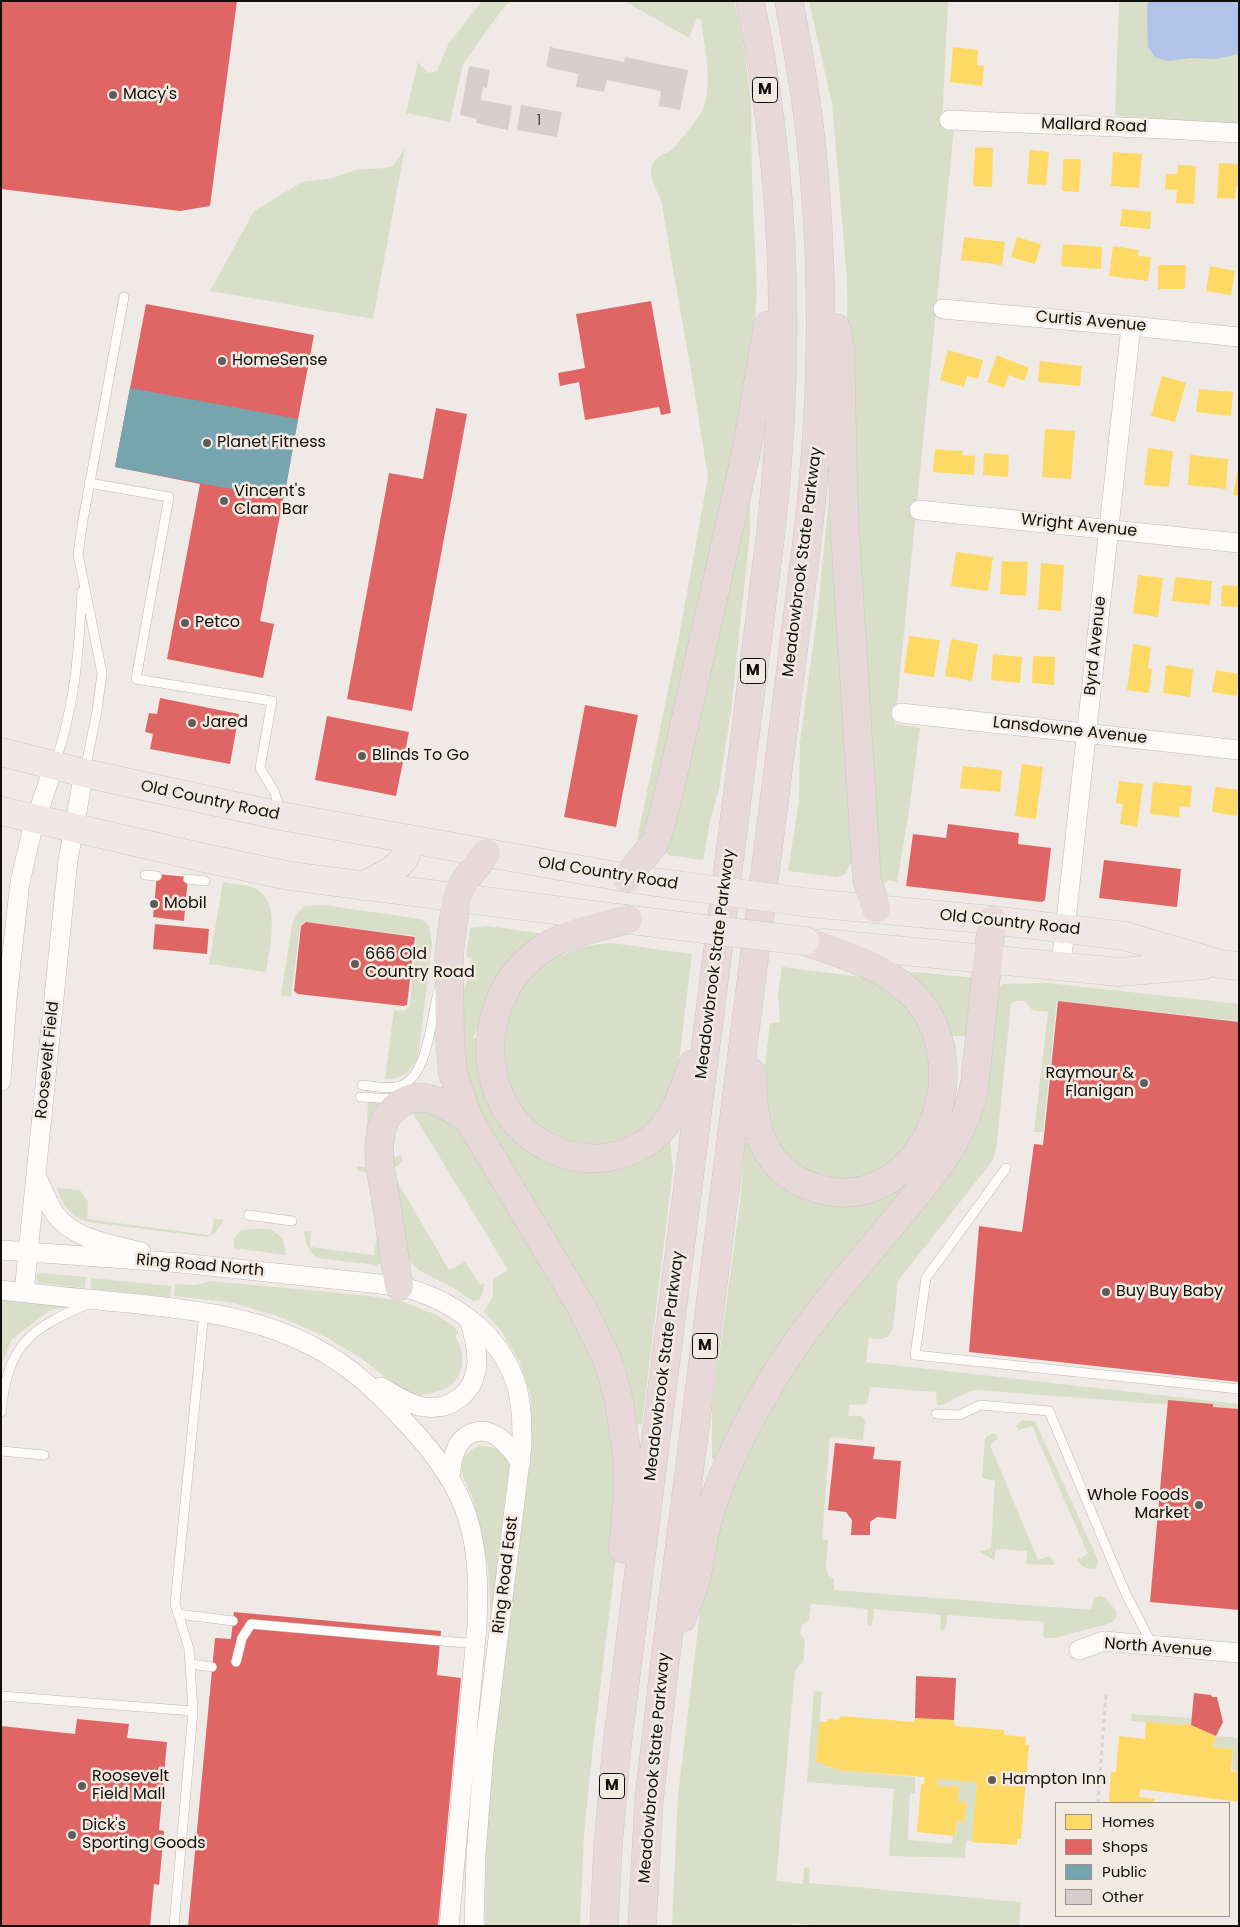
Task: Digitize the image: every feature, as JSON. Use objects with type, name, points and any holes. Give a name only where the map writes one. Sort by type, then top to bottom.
[{"type":"highway","name":"Meadowbrook State Parkway","points":[[604,1926],[612,1795],[629,1648],[774,507],[784,310],[781,244],[768,115],[750,1]]},
{"type":"highway","name":"Meadowbrook State Parkway","points":[[642,1926],[649,1800],[664,1670],[814,482],[821,350],[819,251],[815,184],[808,118],[789,1]]},
{"type":"highway","points":[[627,878],[656,841],[674,773],[753,418],[781,244]]},
{"type":"highway","points":[[819,251],[840,347],[844,517],[866,865],[867,880],[876,908]]},
{"type":"highway","points":[[486,853],[464,882],[457,898],[449,955],[451,1059],[457,1090],[469,1120],[592,1326],[614,1380],[624,1422],[628,1473],[627,1511],[622,1551],[629,1648]]},
{"type":"highway","points":[[628,919],[576,934],[547,946],[519,968],[504,990],[493,1024],[490,1057],[497,1089],[516,1122],[544,1145],[577,1158],[602,1159],[635,1149],[654,1137],[678,1104],[707,1025]]},
{"type":"highway","points":[[664,1670],[697,1577],[703,1540],[715,1499],[734,1452],[754,1411],[794,1347],[940,1164],[966,1118],[976,1081],[992,920]]},
{"type":"highway","points":[[747,1021],[756,1122],[766,1148],[776,1164],[785,1172],[804,1184],[816,1188],[836,1192],[860,1191],[879,1185],[887,1180],[904,1167],[919,1150],[935,1120],[943,1088],[943,1054],[931,1021],[918,1000],[883,972],[860,961],[805,941]]},
{"type":"highway","points":[[399,1286],[379,1149],[381,1130],[394,1109],[407,1100],[419,1098],[435,1100],[469,1120]]},
{"type":"main road","name":"Old Country Road","points":[[1,752],[84,773],[281,816],[411,841],[676,885],[810,902],[992,920],[1125,936],[1229,965]]},
{"type":"main road","name":"Old Country Road","points":[[1,811],[259,870],[363,886],[671,925],[805,941],[1119,972],[1229,965]]},
{"type":"main road","points":[[363,886],[400,864],[408,854],[411,841]]},
{"type":"street","name":"Mallard Road","points":[[949,120],[1166,128],[1239,133]]},
{"type":"street","name":"Curtis Avenue","points":[[943,309],[1239,337]]},
{"type":"street","name":"Byrd Avenue","points":[[1061,966],[1131,326]]},
{"type":"street","name":"Wright Avenue","points":[[920,510],[1109,528],[1239,543]]},
{"type":"street","name":"Lansdowne Avenue","points":[[901,713],[1239,750]]},
{"type":"street","points":[[1,1081],[4,1003],[18,895],[26,852],[54,766]]},
{"type":"street","name":"Roosevelt Field","points":[[24,1292],[68,860],[84,773]]},
{"type":"street","points":[[36,1176],[55,1214],[72,1230],[87,1237],[180,1263]]},
{"type":"street","name":"Ring Road North","points":[[1,1250],[180,1263],[399,1286]]},
{"type":"street","name":"Ring Road East","points":[[399,1286],[438,1298],[469,1319],[480,1329],[501,1353],[515,1382],[522,1421],[521,1462],[484,1752],[476,1846],[474,1926]]},
{"type":"street","points":[[1,1290],[204,1312],[245,1320],[283,1333],[322,1351],[352,1371],[408,1402],[428,1407],[449,1405],[469,1388],[476,1371],[476,1351],[469,1319]]},
{"type":"street","name":"Ring Road East","points":[[352,1371],[391,1406],[420,1436],[450,1477],[465,1509],[477,1558],[476,1644],[449,1926]]},
{"type":"street","points":[[450,1477],[453,1458],[460,1442],[470,1434],[479,1431],[495,1435],[503,1440],[521,1462]]},
{"type":"street","name":"North Avenue","points":[[1079,1650],[1104,1641],[1239,1653]]},
{"type":"lane","points":[[84,773],[97,712],[102,673],[78,554],[89,483],[124,297]]},
{"type":"lane","points":[[89,483],[169,497],[136,679],[272,701],[260,768],[278,799],[281,816]]},
{"type":"lane","points":[[54,766],[67,722],[79,656],[83,581]]},
{"type":"lane","points":[[145,875],[156,876]]},
{"type":"lane","points":[[188,879],[205,881]]},
{"type":"lane","points":[[362,1085],[400,1087],[416,1074],[423,1057],[434,1004],[449,955]]},
{"type":"lane","points":[[360,1097],[407,1100]]},
{"type":"lane","points":[[1006,1168],[926,1278],[915,1355],[1239,1389]]},
{"type":"lane","points":[[248,1215],[292,1221]]},
{"type":"lane","points":[[1,1412],[4,1386],[10,1364],[25,1342],[56,1319],[98,1300]]},
{"type":"lane","points":[[174,1926],[193,1711],[189,1649],[175,1604],[204,1312]]},
{"type":"lane","points":[[936,1414],[960,1415],[980,1404],[1050,1411],[1125,1592],[1152,1646]]},
{"type":"lane","points":[[1,1451],[44,1455]]},
{"type":"lane","points":[[178,1614],[233,1621]]},
{"type":"lane","points":[[236,1662],[242,1638],[251,1624],[476,1644]]},
{"type":"lane","points":[[190,1664],[212,1667]]},
{"type":"lane","points":[[1,1696],[193,1711]]},
{"type":"path","points":[[1098,1802],[1106,1693]]},
{"type":"green space","points":[[482,1],[511,1],[504,7],[463,64],[450,122],[406,113],[418,62],[428,73],[437,71],[449,43]]},
{"type":"green space","points":[[624,1],[734,1],[742,35],[751,101],[757,294],[753,340],[739,438],[644,841],[637,840],[679,637],[708,477],[661,200],[652,180],[651,169],[655,160],[674,147],[702,111],[706,101],[708,78],[701,20],[697,18],[689,38]]},
{"type":"green space","points":[[809,1],[948,1],[942,127],[954,128],[895,724],[920,728],[897,882],[888,880],[885,884],[879,879],[848,413],[847,279],[832,104]]},
{"type":"green space","points":[[1119,1],[1239,1],[1239,124],[1115,116]]},
{"type":"green space","points":[[405,148],[373,319],[210,291],[254,211],[302,182],[333,178],[355,170],[393,166]]},
{"type":"green space","points":[[835,440],[856,853],[845,874],[837,877],[788,871],[799,800],[800,742],[818,608]]},
{"type":"green space","points":[[750,475],[750,531],[731,711],[719,789],[711,817],[703,860],[668,855],[665,850]]},
{"type":"green space","points":[[223,882],[255,888],[265,897],[269,906],[272,928],[266,972],[209,964]]},
{"type":"green space","points":[[324,905],[421,919],[429,926],[432,944],[418,1057],[409,1071],[401,1076],[385,1079],[394,1010],[405,1010],[410,1005],[416,936],[305,922],[300,926],[291,997],[281,995],[292,924],[297,913],[305,906]]},
{"type":"green space","points":[[488,926],[545,934],[499,981],[473,1038],[482,1039],[486,1076],[567,1161],[661,1138],[670,1141],[673,1169],[642,1424],[635,1425],[477,1112],[465,1077],[460,1008],[472,958],[466,957],[470,928]]},
{"type":"green space","points":[[611,943],[692,954],[677,1077],[670,1098],[653,1120],[632,1137],[601,1147],[574,1145],[546,1133],[522,1111],[508,1090],[498,1036],[503,1008],[555,947],[562,956],[586,946]]},
{"type":"green space","points":[[782,967],[862,977],[885,988],[904,994],[935,1057],[922,1122],[905,1150],[880,1171],[849,1180],[821,1179],[788,1159],[769,1134],[761,1099],[770,1023],[780,1022],[778,994]]},
{"type":"green space","points":[[915,972],[975,978],[968,1036],[952,1036],[950,1050],[903,974]]},
{"type":"green space","points":[[1048,983],[1239,1004],[1239,1021],[1057,1001],[1043,1132],[1034,1132],[1048,1012],[1032,1010],[1025,1001],[1014,1001],[1011,1005],[996,1150],[993,1160],[898,1281],[893,1328],[888,1337],[880,1339],[869,1338],[866,1362],[1239,1404],[1239,1410],[977,1390],[970,1391],[942,1405],[937,1405],[936,1392],[870,1387],[866,1404],[849,1405],[848,1416],[860,1416],[865,1420],[863,1440],[830,1437],[822,1539],[828,1540],[826,1568],[828,1575],[834,1579],[834,1590],[1091,1610],[1095,1598],[1099,1596],[1106,1599],[1117,1613],[1116,1618],[1111,1623],[1055,1638],[1045,1638],[1043,1636],[1044,1622],[947,1615],[946,1628],[942,1631],[940,1628],[941,1615],[874,1609],[872,1624],[869,1626],[867,1622],[868,1609],[811,1604],[809,1619],[802,1625],[800,1634],[805,1640],[803,1662],[795,1671],[776,1881],[803,1884],[804,1868],[807,1867],[810,1869],[809,1883],[1021,1902],[1019,1926],[821,1926],[793,1923],[792,1926],[672,1926],[678,1795],[706,1563],[738,1459],[799,1354],[964,1149],[979,1123],[987,1090],[998,991],[1003,984]]},
{"type":"green space","points":[[368,1101],[390,1101],[374,1179],[367,1179],[367,1172],[357,1171],[357,1166],[368,1168],[366,1153]]},
{"type":"green space","points":[[411,1110],[451,1112],[567,1296],[615,1413],[619,1534],[584,1834],[580,1926],[485,1926],[486,1827],[492,1754],[531,1454],[531,1397],[519,1361],[501,1331],[484,1311],[493,1296],[493,1279],[508,1270]]},
{"type":"green space","points":[[387,1135],[390,1135],[393,1140],[388,1144],[395,1157],[401,1155],[403,1161],[391,1171],[449,1270],[465,1262],[480,1285],[484,1283],[483,1293],[479,1300],[473,1301],[454,1288],[420,1271],[408,1260],[395,1218]]},
{"type":"green space","points":[[756,1141],[801,1189],[929,1163],[851,1255],[833,1271],[837,1275],[720,1460],[712,1459],[712,1408],[740,1203],[745,1143]]},
{"type":"green space","points":[[57,1188],[80,1190],[88,1202],[87,1219],[209,1235],[211,1234],[214,1219],[222,1219],[223,1222],[214,1234],[208,1237],[89,1222],[82,1220],[68,1210]]},
{"type":"green space","points":[[379,1224],[384,1262],[377,1265],[317,1258],[311,1253],[304,1232],[311,1231],[310,1247],[374,1255]]},
{"type":"green space","points":[[270,1229],[283,1238],[286,1255],[234,1248],[234,1238],[241,1230]]},
{"type":"green space","points":[[38,1273],[86,1277],[85,1288],[38,1283],[36,1277]]},
{"type":"green space","points":[[91,1278],[171,1286],[170,1297],[90,1289]]},
{"type":"green space","points":[[212,1281],[370,1296],[401,1301],[437,1315],[453,1326],[459,1333],[455,1336],[460,1347],[462,1367],[453,1383],[444,1389],[422,1394],[422,1400],[405,1393],[365,1361],[328,1338],[281,1317],[233,1303],[174,1296],[175,1284],[194,1285]]},
{"type":"green space","points":[[1,1299],[84,1305],[50,1310],[12,1339],[1,1365]]},
{"type":"green space","points":[[1022,1420],[1035,1421],[1098,1560],[1096,1569],[1085,1568],[1077,1560],[1088,1554],[1032,1426],[1019,1430],[1016,1426]]},
{"type":"green space","points":[[993,1433],[996,1434],[998,1439],[990,1445],[1038,1560],[1050,1556],[1055,1565],[1026,1564],[1027,1551],[996,1549],[994,1560],[980,1552],[991,1548],[995,1481],[982,1478],[985,1438]]},
{"type":"green space","points":[[479,1446],[498,1449],[502,1452],[507,1460],[510,1473],[491,1623],[488,1567],[473,1499],[463,1477],[461,1467],[464,1457],[471,1450]]},
{"type":"green space","points":[[814,1691],[822,1692],[816,1762],[824,1763],[824,1767],[836,1768],[836,1770],[915,1777],[915,1793],[910,1793],[908,1840],[952,1844],[953,1835],[956,1835],[957,1821],[964,1822],[966,1803],[958,1802],[959,1787],[937,1786],[938,1779],[977,1782],[973,1841],[966,1841],[965,1858],[891,1856],[889,1854],[894,1789],[807,1782]]},
{"type":"green space","points":[[1132,1714],[1191,1718],[1191,1725],[1186,1723],[1185,1725],[1131,1721]]},
{"type":"green space","points":[[1216,1736],[1239,1738],[1239,1772],[1232,1770],[1233,1749],[1212,1747]]},
{"type":"water","points":[[1149,1],[1239,1],[1239,54],[1215,59],[1190,58],[1167,61],[1155,57],[1148,47],[1147,6]]},
{"type":"building: Homes","points":[[953,47],[978,50],[977,65],[984,66],[982,86],[950,82]]},
{"type":"building: Homes","points":[[975,147],[993,148],[992,187],[973,186]]},
{"type":"building: Homes","points":[[1030,150],[1049,152],[1046,185],[1027,184]]},
{"type":"building: Homes","points":[[1113,152],[1142,154],[1139,188],[1111,186]]},
{"type":"building: Homes","points":[[1063,159],[1081,159],[1079,192],[1062,191]]},
{"type":"building: Homes","points":[[1219,163],[1239,164],[1239,187],[1236,187],[1235,199],[1217,198]]},
{"type":"building: Homes","points":[[1178,165],[1196,166],[1194,204],[1176,203],[1177,190],[1165,189],[1166,174],[1177,174]]},
{"type":"building: Homes","points":[[1122,209],[1151,212],[1150,229],[1120,226]]},
{"type":"building: Homes","points":[[964,237],[1005,242],[1002,265],[961,260]]},
{"type":"building: Homes","points":[[1017,237],[1041,244],[1035,264],[1011,257]]},
{"type":"building: Homes","points":[[1063,244],[1102,247],[1101,269],[1061,266]]},
{"type":"building: Homes","points":[[1113,246],[1139,250],[1138,256],[1151,257],[1148,281],[1109,276]]},
{"type":"building: Homes","points":[[1158,265],[1186,265],[1185,289],[1158,289]]},
{"type":"building: Homes","points":[[1210,266],[1235,271],[1231,295],[1206,291]]},
{"type":"building: Homes","points":[[948,350],[983,360],[978,379],[967,376],[964,387],[940,380]]},
{"type":"building: Homes","points":[[997,355],[1029,368],[1024,381],[1009,375],[1004,388],[987,382]]},
{"type":"building: Homes","points":[[1040,361],[1082,366],[1080,386],[1038,382]]},
{"type":"building: Homes","points":[[1162,376],[1186,383],[1175,422],[1151,416]]},
{"type":"building: Homes","points":[[1199,389],[1233,392],[1231,416],[1196,412]]},
{"type":"building: Homes","points":[[1045,429],[1075,431],[1071,479],[1042,477]]},
{"type":"building: Homes","points":[[1148,448],[1173,451],[1169,487],[1144,485]]},
{"type":"building: Homes","points":[[935,449],[963,451],[962,455],[975,456],[974,475],[933,472]]},
{"type":"building: Homes","points":[[984,453],[1009,455],[1008,477],[983,475]]},
{"type":"building: Homes","points":[[1190,455],[1228,459],[1226,489],[1188,485]]},
{"type":"building: Homes","points":[[1237,472],[1239,473],[1239,496],[1233,495]]},
{"type":"building: Homes","points":[[956,552],[993,557],[988,591],[951,586]]},
{"type":"building: Homes","points":[[1002,561],[1028,562],[1026,596],[1000,594]]},
{"type":"building: Homes","points":[[1041,563],[1064,565],[1061,611],[1038,609]]},
{"type":"building: Homes","points":[[1138,575],[1163,578],[1158,617],[1133,613]]},
{"type":"building: Homes","points":[[1175,577],[1212,581],[1210,605],[1172,601]]},
{"type":"building: Homes","points":[[1222,585],[1239,586],[1239,607],[1221,606]]},
{"type":"building: Homes","points":[[909,636],[940,640],[934,677],[904,673]]},
{"type":"building: Homes","points":[[951,639],[978,644],[972,681],[945,676]]},
{"type":"building: Homes","points":[[1133,644],[1151,647],[1148,668],[1152,669],[1149,693],[1127,690]]},
{"type":"building: Homes","points":[[993,654],[1022,657],[1020,683],[991,680]]},
{"type":"building: Homes","points":[[1033,656],[1055,657],[1054,685],[1032,683]]},
{"type":"building: Homes","points":[[1166,665],[1193,669],[1190,697],[1163,693]]},
{"type":"building: Homes","points":[[1216,670],[1239,674],[1237,696],[1212,692]]},
{"type":"building: Homes","points":[[1022,764],[1043,767],[1036,819],[1015,816]]},
{"type":"building: Homes","points":[[963,766],[1002,770],[1000,792],[960,788]]},
{"type":"building: Homes","points":[[1119,781],[1143,784],[1137,827],[1120,824],[1123,804],[1116,803]]},
{"type":"building: Homes","points":[[1153,782],[1192,786],[1190,807],[1180,806],[1179,817],[1150,814]]},
{"type":"building: Homes","points":[[1215,787],[1239,790],[1237,816],[1212,812]]},
{"type":"building: Homes","name":"Hampton Inn","points":[[840,1716],[914,1722],[915,1718],[954,1720],[955,1726],[1004,1730],[1004,1735],[1026,1737],[1025,1745],[1029,1745],[1021,1839],[1017,1839],[1017,1845],[972,1842],[977,1782],[938,1779],[937,1786],[959,1787],[958,1802],[966,1802],[964,1822],[957,1821],[955,1836],[917,1832],[921,1784],[924,1784],[925,1777],[835,1770],[836,1768],[824,1766],[824,1763],[816,1762],[819,1722],[827,1722],[827,1719],[839,1720]]},
{"type":"building: Homes","points":[[1146,1722],[1185,1725],[1186,1723],[1216,1736],[1212,1747],[1233,1749],[1231,1771],[1239,1772],[1239,1802],[1140,1789],[1139,1797],[1155,1799],[1154,1802],[1109,1802],[1111,1772],[1116,1772],[1119,1736],[1145,1739]]},
{"type":"building: Shops","name":"Macy's","points":[[1,1],[237,1],[210,206],[180,211],[1,189]]},
{"type":"building: Shops","points":[[651,301],[671,413],[661,415],[659,407],[585,420],[579,382],[560,386],[558,373],[585,368],[576,314]]},
{"type":"building: Shops","points":[[146,304],[314,335],[260,621],[274,624],[263,678],[167,659],[200,484],[115,467]]},
{"type":"building: Shops","points":[[436,408],[467,414],[412,711],[347,699],[389,473],[423,479]]},
{"type":"building: Shops","name":"Jared","points":[[160,698],[239,714],[230,764],[150,749],[153,734],[145,732],[149,713],[157,714]]},
{"type":"building: Shops","points":[[585,705],[638,715],[616,827],[564,817]]},
{"type":"building: Shops","name":"Blinds To Go","points":[[327,716],[409,732],[396,796],[315,780]]},
{"type":"building: Shops","points":[[948,824],[1019,833],[1018,844],[1051,848],[1045,900],[1042,902],[906,886],[913,834],[946,838]]},
{"type":"building: Shops","points":[[1104,860],[1181,869],[1177,907],[1099,898]]},
{"type":"building: Shops","points":[[157,874],[188,877],[184,921],[153,917]]},
{"type":"building: Shops","name":"666 Old Country Road","points":[[306,922],[415,937],[407,1005],[298,994],[294,991],[301,926]]},
{"type":"building: Shops","points":[[155,924],[209,929],[207,954],[153,949]]},
{"type":"building: Shops","points":[[1058,1001],[1239,1022],[1239,1382],[969,1352],[979,1226],[1022,1232],[1034,1144],[1043,1145]]},
{"type":"building: Shops","name":"Whole Foods Market","points":[[1168,1400],[1213,1404],[1213,1407],[1239,1409],[1239,1610],[1150,1602]]},
{"type":"building: Shops","points":[[835,1443],[875,1447],[873,1459],[901,1461],[896,1519],[877,1517],[870,1522],[870,1535],[851,1535],[852,1520],[846,1512],[828,1510]]},
{"type":"building: Shops","points":[[234,1612],[441,1631],[437,1675],[461,1678],[438,1926],[188,1926],[215,1638],[231,1639]]},
{"type":"building: Shops","points":[[916,1676],[956,1678],[954,1720],[915,1718]]},
{"type":"building: Shops","points":[[1194,1693],[1217,1697],[1223,1722],[1216,1736],[1191,1725]]},
{"type":"building: Shops","name":"Roosevelt Field Mall","points":[[77,1719],[129,1724],[127,1738],[167,1742],[159,1830],[164,1831],[159,1885],[154,1884],[150,1926],[1,1926],[1,1726],[75,1734]]},
{"type":"building: Public","name":"Planet Fitness","points":[[130,388],[298,419],[284,499],[115,467]]},
{"type":"building: Other","points":[[550,47],[624,62],[625,57],[688,70],[680,110],[659,106],[661,91],[607,80],[604,92],[576,87],[578,74],[546,67]]},
{"type":"building: Other","points":[[469,66],[490,70],[487,88],[483,87],[481,100],[512,106],[508,130],[476,123],[477,119],[460,115]]},
{"type":"building: Other","points":[[521,105],[562,112],[557,137],[517,130]]},
{"type":"place","name":"Macy's","points":[[113,95]]},
{"type":"place","name":"HomeSense","points":[[222,361]]},
{"type":"place","name":"Planet Fitness","points":[[207,443]]},
{"type":"place","name":"Vincent's Clam Bar","points":[[224,501]]},
{"type":"place","name":"Petco","points":[[185,623]]},
{"type":"place","name":"Jared","points":[[192,723]]},
{"type":"place","name":"Blinds To Go","points":[[362,756]]},
{"type":"place","name":"Mobil","points":[[154,904]]},
{"type":"place","name":"666 Old Country Road","points":[[355,964]]},
{"type":"place","name":"Raymour & Flanigan","points":[[1144,1083]]},
{"type":"place","name":"Buy Buy Baby","points":[[1106,1292]]},
{"type":"place","name":"Whole Foods Market","points":[[1199,1505]]},
{"type":"place","name":"Hampton Inn","points":[[992,1780]]},
{"type":"place","name":"Roosevelt Field Mall","points":[[82,1786]]},
{"type":"place","name":"Dick's Sporting Goods","points":[[72,1835]]}]
